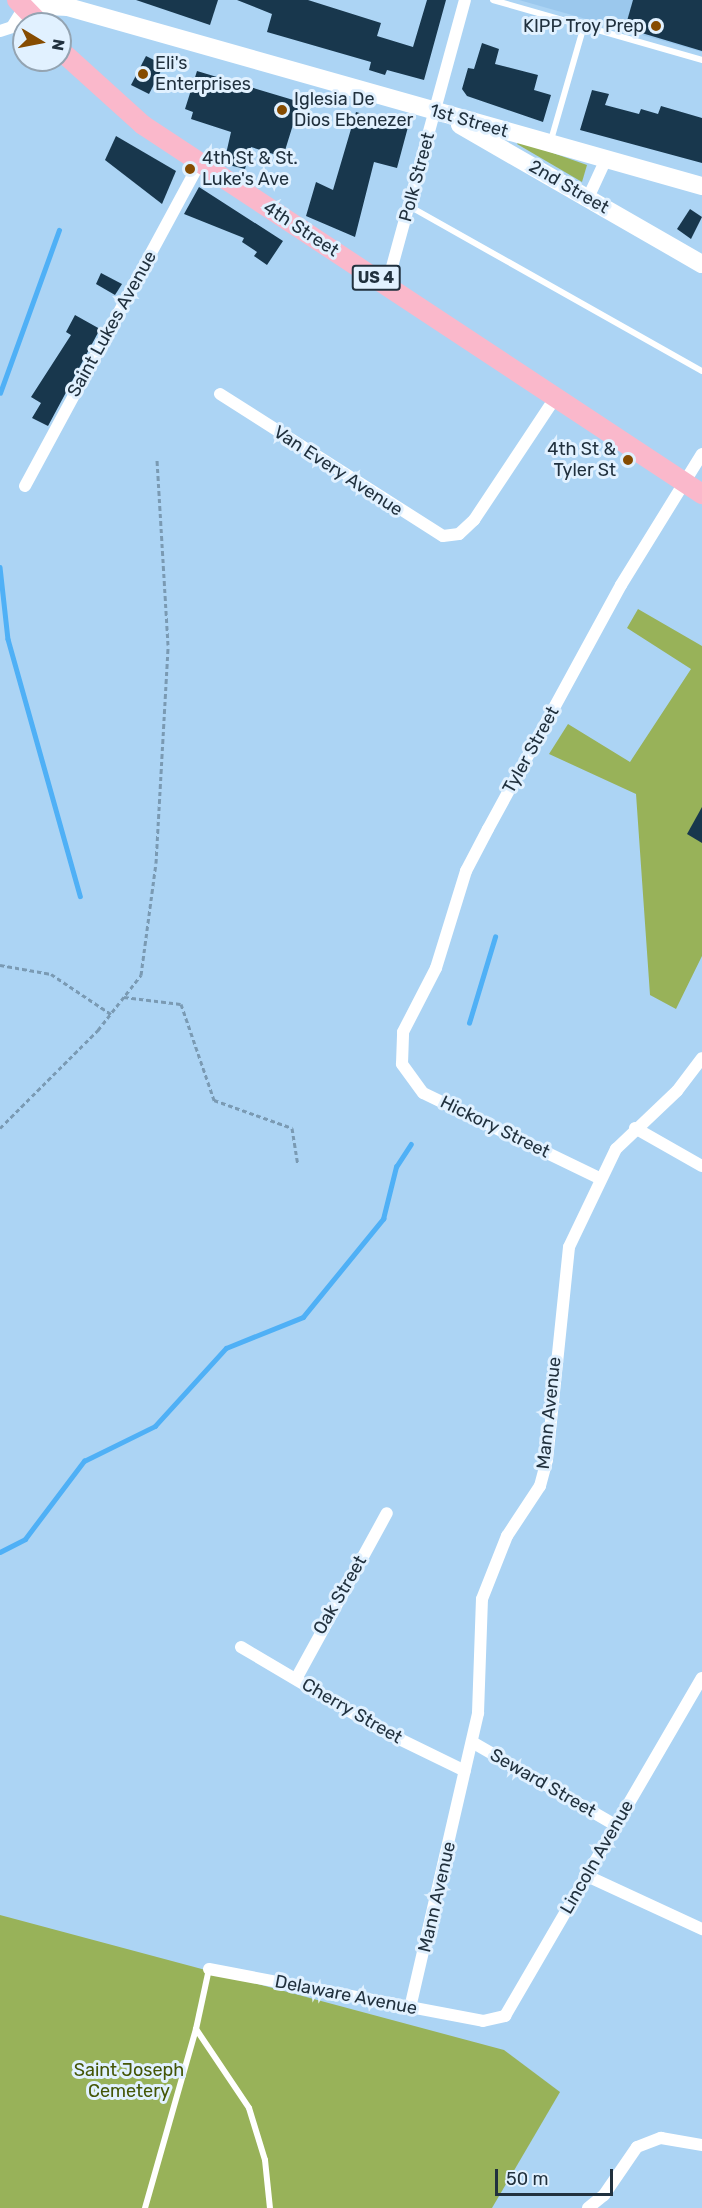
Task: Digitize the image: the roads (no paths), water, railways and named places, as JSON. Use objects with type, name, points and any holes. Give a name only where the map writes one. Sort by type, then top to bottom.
[{"type":"main road","name":"4th Street","points":[[72,61],[143,125],[702,494]]},
{"type":"street","name":"Polk Street","points":[[387,285],[465,0]]},
{"type":"street","name":"1st Street","points":[[24,2],[68,7],[702,186]]},
{"type":"street","points":[[0,31],[12,27],[24,2]]},
{"type":"street","name":"2nd Street","points":[[435,111],[702,264]]},
{"type":"street","points":[[588,198],[606,159]]},
{"type":"street","name":"Saint Lukes Avenue","points":[[25,486],[200,163]]},
{"type":"street","name":"Van Every Avenue","points":[[220,394],[366,492],[443,536],[459,534],[474,520],[555,398]]},
{"type":"street","name":"Tyler Street","points":[[402,1064],[404,1032],[436,968],[466,871],[621,585],[702,454]]},
{"type":"street","name":"Mann Avenue","points":[[410,2008],[472,1742],[482,1599],[507,1536],[540,1486],[569,1247],[599,1178],[635,1128],[677,1091],[702,1058]]},
{"type":"street","name":"Hickory Street","points":[[402,1064],[423,1093],[599,1178]]},
{"type":"street","points":[[635,1128],[702,1166]]},
{"type":"street","name":"Oak Street","points":[[296,1679],[387,1513]]},
{"type":"street","name":"Cherry Street","points":[[241,1647],[465,1771]]},
{"type":"street","name":"Lincoln Avenue","points":[[483,2021],[505,2016],[515,2006],[585,1875],[702,1678]]},
{"type":"street","name":"Seward Street","points":[[472,1742],[615,1825]]},
{"type":"street","points":[[585,1875],[702,1929]]},
{"type":"street","name":"Delaware Avenue","points":[[209,1969],[483,2021]]},
{"type":"street","points":[[588,2208],[604,2195],[636,2147],[661,2138],[702,2145]]},
{"type":"lane","points":[[493,0],[702,60]]},
{"type":"lane","points":[[550,143],[584,26]]},
{"type":"lane","points":[[409,206],[702,371]]},
{"type":"lane","points":[[145,2208],[196,2029],[209,1969]]},
{"type":"lane","points":[[196,2029],[249,2108],[265,2160],[270,2208]]},
{"type":"waterway","points":[[0,393],[59,230]]},
{"type":"waterway","points":[[0,567],[8,639],[80,896]]},
{"type":"waterway","points":[[469,1023],[495,937]]},
{"type":"waterway","points":[[0,1552],[25,1539],[84,1461],[155,1426],[226,1348],[303,1317],[383,1219],[396,1167],[411,1144]]},
{"type":"place","name":"KIPP Troy Prep","points":[[656,26]]},
{"type":"place","name":"Eli's Enterprises","points":[[143,74]]},
{"type":"place","name":"Iglesia De Dios Ebenezer","points":[[282,110]]},
{"type":"place","name":"4th St & St. Luke's Ave","points":[[190,169]]},
{"type":"place","name":"4th St & Tyler St","points":[[628,460]]},
{"type":"park label","name":"Saint Joseph Cemetery","points":[[129,2081]]}]
